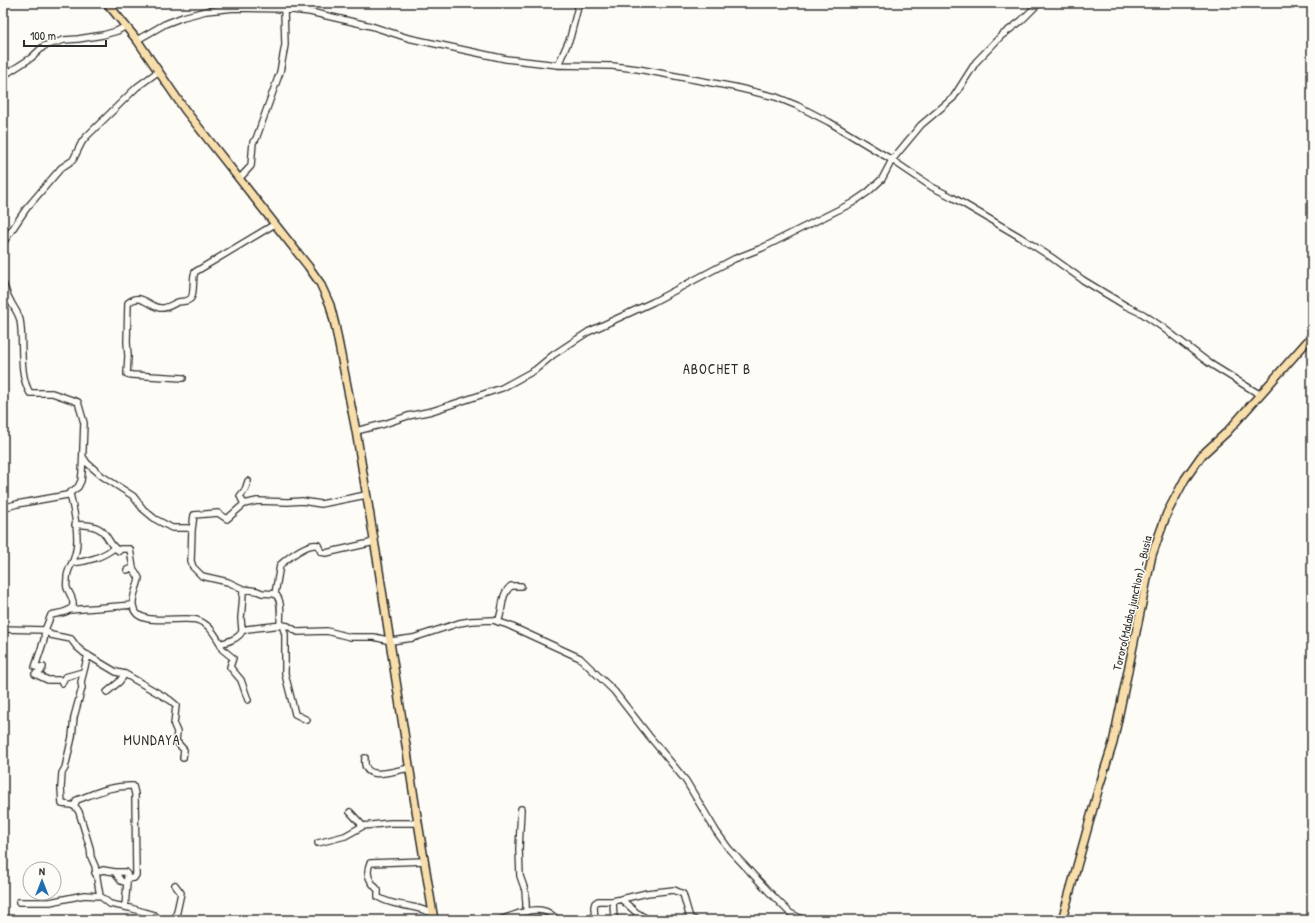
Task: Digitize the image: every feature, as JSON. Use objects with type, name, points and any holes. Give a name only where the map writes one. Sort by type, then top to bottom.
[{"type":"main road","points":[[107,3],[138,40],[185,110],[308,266],[325,292],[335,325],[356,431],[391,641],[418,823],[434,916]]},
{"type":"main road","name":"Tororo(Malaba junction) - Busia","points":[[1062,920],[1113,743],[1152,555],[1167,513],[1185,479],[1202,456],[1227,432],[1259,394],[1312,336]]},
{"type":"street","points":[[267,8],[272,3]]},
{"type":"street","points":[[558,65],[570,38],[579,3]]},
{"type":"street","points":[[356,431],[444,407],[502,388],[535,370],[553,355],[588,332],[653,302],[734,259],[762,248],[852,203],[868,192],[882,179],[892,160],[921,125],[953,98],[976,62],[1001,36],[1021,21],[1039,3]]},
{"type":"street","points":[[138,40],[165,24],[183,17],[206,11],[235,8],[284,9],[310,12],[371,26],[408,38],[506,59],[558,65],[612,66],[638,69],[734,87],[776,97],[830,122],[892,160],[932,187],[1020,237],[1113,298],[1143,314],[1209,362],[1259,394]]},
{"type":"street","points":[[239,179],[251,166],[253,142],[256,139],[280,72],[285,45],[284,9]]},
{"type":"street","points":[[3,76],[31,58],[44,46],[64,40],[103,35],[117,31],[126,26]]},
{"type":"street","points":[[3,243],[26,209],[61,168],[73,160],[86,137],[137,87],[159,71]]},
{"type":"street","points":[[183,378],[127,374],[128,303],[134,299],[141,298],[159,308],[163,308],[169,307],[178,302],[189,300],[192,297],[195,272],[275,224]]},
{"type":"street","points":[[3,283],[10,301],[20,318],[22,355],[27,387],[30,393],[52,392],[78,402],[84,423],[81,481],[78,487],[67,495],[3,508]]},
{"type":"street","points":[[83,456],[87,463],[102,476],[133,496],[143,510],[155,519],[172,528],[188,528],[192,530]]},
{"type":"street","points":[[244,504],[240,496],[245,490],[248,481]]},
{"type":"street","points":[[69,610],[73,606],[73,603],[67,587],[67,572],[76,551],[75,525],[70,494]]},
{"type":"street","points":[[275,594],[243,589],[228,582],[202,576],[193,567],[190,555],[194,515],[218,513],[227,519],[244,504],[257,501],[302,501],[321,504],[366,495]]},
{"type":"street","points":[[75,525],[92,526],[102,531],[114,548],[119,551],[120,549],[130,549],[133,568],[139,578],[134,594],[133,605],[136,614],[148,619],[162,620],[186,618],[197,620],[212,630],[222,649],[233,658],[230,667],[241,680],[248,700]]},
{"type":"street","points":[[307,720],[295,714],[285,674],[285,634],[281,625],[278,597],[275,594],[280,565],[299,550],[315,544],[318,545],[321,552],[326,553],[366,544],[374,540]]},
{"type":"street","points":[[72,563],[86,561],[107,553],[114,548]]},
{"type":"street","points":[[127,570],[133,568]]},
{"type":"street","points":[[498,622],[501,614],[504,592],[510,586],[521,586]]},
{"type":"street","points":[[242,631],[241,619],[243,589]]},
{"type":"street","points":[[83,672],[65,677],[62,683],[61,680],[48,680],[36,674],[41,671],[43,667],[35,667],[44,640],[45,630],[51,615],[69,610],[133,605]]},
{"type":"street","points":[[220,643],[225,643],[240,635],[242,631],[248,629],[281,625],[288,626],[298,632],[326,631],[350,637],[374,637],[391,641],[413,638],[459,623],[492,620],[508,625],[580,658],[599,675],[622,700],[686,781],[716,831],[729,849],[772,896],[790,913],[804,920]]},
{"type":"street","points":[[3,629],[45,630],[51,635],[71,639],[81,651],[116,672],[124,674],[166,696],[176,706],[174,725],[177,732],[176,741],[184,750],[183,758]]},
{"type":"street","points":[[88,655],[81,682],[82,688],[74,717],[72,737],[65,768],[62,773],[61,788],[62,804],[77,807],[79,812],[86,832],[91,857],[94,862],[100,896]]},
{"type":"street","points":[[107,692],[120,682],[124,674]]},
{"type":"street","points":[[365,758],[365,764],[368,770],[375,774],[410,768]]},
{"type":"street","points":[[74,806],[77,800],[111,787],[133,786],[135,794],[136,876],[127,881],[121,881],[115,872],[103,870],[96,873]]},
{"type":"street","points":[[520,809],[520,876],[525,890],[526,912]]},
{"type":"street","points":[[350,812],[363,826]]},
{"type":"street","points":[[318,843],[345,836],[363,826],[390,823],[418,823]]},
{"type":"street","points":[[425,861],[370,863],[368,867],[368,875],[370,881],[378,890],[378,897],[383,901],[411,906],[434,916]]},
{"type":"street","points":[[124,907],[127,881]]},
{"type":"street","points":[[174,920],[181,893],[176,885]]},
{"type":"street","points":[[595,920],[594,907],[595,903],[598,901],[613,901],[647,893],[674,890],[683,894],[690,918],[695,920]]},
{"type":"street","points":[[19,902],[50,902],[84,896],[100,896],[110,904],[154,915],[160,920]]},
{"type":"street","points":[[621,899],[637,913],[649,920]]},
{"type":"street","points":[[613,901],[614,920]]},
{"type":"street","points":[[500,920],[526,912],[545,911],[558,920]]},
{"type":"district","name":"ABOCHET B","points":[[717,368]]},
{"type":"district","name":"MUNDAYA","points":[[152,739]]}]
